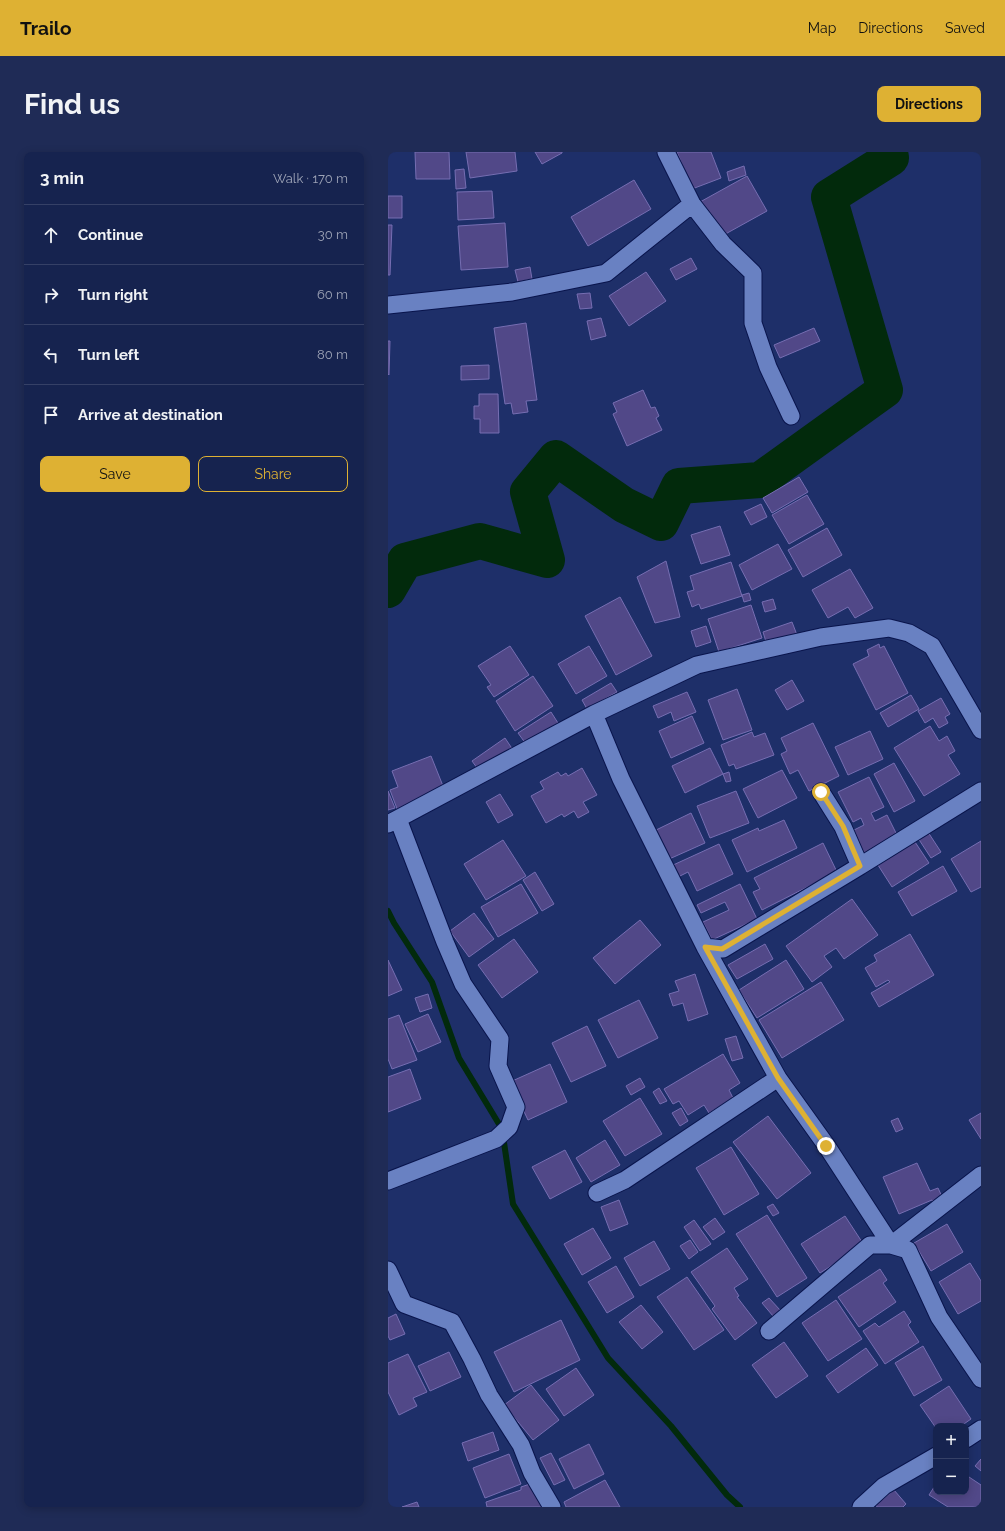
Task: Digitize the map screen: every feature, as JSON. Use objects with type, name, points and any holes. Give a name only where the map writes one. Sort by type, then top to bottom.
[{"type":"street","points":[[666,152],[692,204],[723,244],[753,273],[753,323],[768,367],[791,416]]},
{"type":"street","points":[[388,305],[512,292],[606,274],[692,204]]},
{"type":"street","points":[[388,1181],[496,1139],[509,1127],[516,1107],[498,1066],[500,1039],[463,984],[393,822],[594,714],[697,665],[821,637],[889,628],[909,633],[932,646],[981,730]]},
{"type":"street","points":[[594,714],[621,779],[705,947],[778,1078],[826,1146],[891,1245]]},
{"type":"street","points":[[705,947],[722,949],[981,791]]},
{"type":"street","points":[[821,792],[843,826],[860,866]]},
{"type":"street","points":[[597,1193],[631,1176],[778,1078]]},
{"type":"street","points":[[891,1245],[981,1175]]},
{"type":"street","points":[[769,1331],[870,1245],[891,1245],[908,1250],[939,1317],[981,1379]]},
{"type":"street","points":[[388,1270],[404,1304],[452,1322],[472,1358],[489,1395],[521,1445],[532,1472],[552,1507]]},
{"type":"street","points":[[969,1437],[981,1429]]},
{"type":"street","points":[[861,1507],[884,1486],[933,1458]]},
{"type":"building","points":[[415,152],[449,152],[450,179],[416,179]]},
{"type":"building","points":[[466,152],[515,152],[517,171],[470,178]]},
{"type":"building","points":[[535,152],[562,152],[562,153],[542,164]]},
{"type":"building","points":[[677,152],[711,152],[721,178],[692,189]]},
{"type":"building","points":[[744,166],[746,175],[729,181],[727,172]]},
{"type":"building","points":[[464,169],[466,188],[456,189],[455,170]]},
{"type":"building","points":[[747,176],[767,211],[720,237],[700,202]]},
{"type":"building","points":[[634,180],[651,209],[588,246],[571,217]]},
{"type":"building","points":[[492,191],[494,218],[458,220],[457,192]]},
{"type":"building","points":[[388,196],[402,196],[402,218],[388,218]]},
{"type":"building","points":[[505,223],[508,267],[461,270],[458,226]]},
{"type":"building","points":[[388,225],[392,225],[390,275],[388,275]]},
{"type":"building","points":[[691,258],[697,269],[676,280],[670,269]]},
{"type":"building","points":[[530,267],[532,279],[518,282],[515,270]]},
{"type":"building","points":[[646,272],[666,301],[629,326],[609,296]]},
{"type":"building","points":[[590,293],[592,308],[580,309],[577,294]]},
{"type":"building","points":[[601,318],[606,336],[591,340],[587,321]]},
{"type":"building","points":[[526,323],[537,400],[526,401],[528,412],[513,414],[511,403],[505,404],[494,328]]},
{"type":"building","points":[[814,328],[820,341],[780,358],[774,345]]},
{"type":"building","points":[[388,341],[390,341],[389,375],[388,374]]},
{"type":"building","points":[[489,365],[489,379],[461,380],[461,366]]},
{"type":"building","points":[[643,390],[651,408],[655,407],[659,416],[656,418],[662,430],[627,446],[613,414],[617,412],[613,403]]},
{"type":"building","points":[[479,394],[498,394],[499,433],[480,433],[480,419],[474,419],[474,406],[479,406]]},
{"type":"building","points":[[799,477],[808,492],[772,513],[763,498]]},
{"type":"building","points":[[807,495],[824,524],[789,544],[772,515]]},
{"type":"building","points":[[761,504],[767,517],[751,525],[744,512]]},
{"type":"building","points":[[720,526],[730,555],[701,564],[691,535]]},
{"type":"building","points":[[827,528],[842,555],[803,577],[788,550]]},
{"type":"building","points":[[778,544],[792,569],[752,590],[739,565]]},
{"type":"building","points":[[666,561],[680,617],[655,623],[637,577]]},
{"type":"building","points":[[731,562],[742,596],[701,609],[699,604],[692,607],[687,592],[694,590],[690,576]]},
{"type":"building","points":[[850,569],[873,608],[855,618],[848,607],[828,618],[812,590]]},
{"type":"building","points":[[749,593],[751,600],[744,602],[742,595]]},
{"type":"building","points":[[620,597],[652,656],[616,675],[585,616]]},
{"type":"building","points":[[773,599],[776,609],[765,612],[762,602]]},
{"type":"building","points":[[751,605],[762,638],[719,652],[708,619]]},
{"type":"building","points":[[792,622],[797,635],[767,645],[763,632]]},
{"type":"building","points":[[706,626],[711,642],[696,647],[691,631]]},
{"type":"building","points":[[879,644],[880,648],[884,646],[908,693],[876,710],[853,664],[869,656],[867,650]]},
{"type":"building","points":[[510,646],[529,675],[494,697],[487,687],[491,685],[478,666]]},
{"type":"building","points":[[589,646],[607,676],[576,694],[558,664]]},
{"type":"building","points":[[533,676],[553,706],[515,731],[496,701]]},
{"type":"building","points":[[792,680],[804,701],[787,710],[775,690]]},
{"type":"building","points":[[611,683],[617,692],[587,709],[582,700]]},
{"type":"building","points":[[737,689],[752,730],[723,740],[708,700]]},
{"type":"building","points":[[687,692],[696,712],[674,721],[671,712],[658,718],[653,706]]},
{"type":"building","points":[[911,695],[919,709],[888,727],[880,713]]},
{"type":"building","points":[[941,698],[950,714],[945,717],[948,723],[939,728],[933,718],[925,723],[918,711]]},
{"type":"building","points":[[551,712],[558,723],[526,744],[518,733]]},
{"type":"building","points":[[692,716],[704,743],[671,758],[659,731]]},
{"type":"building","points":[[813,723],[839,776],[809,791],[798,770],[790,774],[781,754],[787,751],[781,738]]},
{"type":"building","points":[[930,726],[939,741],[947,736],[955,751],[948,755],[960,774],[924,796],[894,748]]},
{"type":"building","points":[[870,731],[883,759],[848,775],[835,747]]},
{"type":"building","points":[[752,732],[754,737],[765,733],[774,755],[736,769],[734,764],[729,766],[721,745]]},
{"type":"building","points":[[505,738],[513,750],[480,772],[472,761]]},
{"type":"building","points":[[710,748],[723,774],[685,793],[672,766]]},
{"type":"building","points":[[431,756],[447,796],[399,814],[390,790],[398,787],[392,771]]},
{"type":"building","points":[[894,763],[915,801],[894,812],[874,774]]},
{"type":"building","points":[[582,768],[597,795],[583,802],[589,812],[578,818],[574,811],[564,817],[562,814],[546,823],[531,796],[544,789],[540,782],[558,772],[561,776],[566,773],[568,776]]},
{"type":"building","points":[[782,770],[797,798],[758,818],[743,789]]},
{"type":"building","points":[[729,772],[731,781],[726,782],[723,774]]},
{"type":"building","points":[[869,777],[884,807],[871,813],[875,821],[887,815],[899,839],[865,856],[852,831],[864,825],[861,818],[853,822],[838,792]]},
{"type":"building","points":[[388,791],[395,808],[388,810]]},
{"type":"building","points":[[736,791],[749,823],[710,838],[697,806]]},
{"type":"building","points":[[500,794],[513,815],[498,823],[486,802]]},
{"type":"building","points":[[691,813],[705,843],[667,860],[654,831]]},
{"type":"building","points":[[784,820],[797,848],[747,872],[732,840],[758,828],[759,831]]},
{"type":"building","points":[[926,829],[941,852],[931,858],[916,835]]},
{"type":"building","points":[[913,839],[929,863],[892,887],[876,862]]},
{"type":"building","points":[[503,840],[526,876],[486,900],[464,864]]},
{"type":"building","points":[[981,841],[981,887],[971,892],[951,859]]},
{"type":"building","points":[[823,843],[837,872],[762,910],[753,892],[760,889],[754,878]]},
{"type":"building","points":[[719,844],[733,874],[697,891],[688,872],[676,878],[671,866]]},
{"type":"building","points":[[943,866],[957,891],[912,916],[898,892]]},
{"type":"building","points":[[535,872],[554,904],[542,911],[523,880]]},
{"type":"building","points":[[521,884],[538,913],[498,937],[481,907]]},
{"type":"building","points":[[740,884],[757,919],[712,940],[703,922],[729,910],[725,902],[701,913],[697,905]]},
{"type":"building","points":[[852,899],[878,935],[844,959],[836,948],[824,956],[832,967],[812,982],[786,946]]},
{"type":"building","points":[[474,913],[494,939],[469,957],[450,931]]},
{"type":"building","points":[[640,920],[661,945],[615,984],[593,958]]},
{"type":"building","points":[[910,934],[934,975],[879,1007],[871,993],[890,982],[888,980],[876,987],[865,968],[877,961],[874,955]]},
{"type":"building","points":[[514,939],[538,972],[502,998],[478,965]]},
{"type":"building","points":[[765,944],[773,959],[737,979],[728,965]]},
{"type":"building","points":[[388,960],[402,990],[388,996]]},
{"type":"building","points":[[786,960],[804,989],[757,1018],[739,990]]},
{"type":"building","points":[[695,974],[708,1014],[688,1021],[683,1003],[673,1006],[669,994],[679,991],[675,981]]},
{"type":"building","points":[[821,982],[844,1020],[782,1058],[759,1020]]},
{"type":"building","points":[[428,994],[432,1008],[420,1012],[415,998]]},
{"type":"building","points":[[639,1000],[658,1038],[618,1058],[598,1020]]},
{"type":"building","points":[[428,1014],[441,1042],[418,1052],[405,1024]]},
{"type":"building","points":[[399,1015],[417,1060],[392,1069],[388,1059],[388,1019]]},
{"type":"building","points":[[587,1026],[606,1066],[571,1082],[552,1043]]},
{"type":"building","points":[[736,1036],[743,1058],[732,1061],[725,1039]]},
{"type":"building","points":[[723,1054],[740,1083],[729,1090],[733,1098],[709,1113],[704,1105],[688,1115],[679,1101],[673,1104],[664,1089]]},
{"type":"building","points":[[550,1064],[567,1102],[528,1120],[510,1082]]},
{"type":"building","points":[[410,1069],[421,1099],[388,1112],[388,1077]]},
{"type":"building","points":[[640,1078],[645,1087],[631,1095],[626,1086]]},
{"type":"building","points":[[659,1088],[667,1101],[660,1104],[653,1092]]},
{"type":"building","points":[[640,1098],[662,1134],[625,1156],[603,1121]]},
{"type":"building","points":[[681,1108],[688,1121],[680,1126],[672,1113]]},
{"type":"building","points":[[981,1113],[981,1139],[969,1120]]},
{"type":"building","points":[[768,1116],[811,1173],[777,1199],[733,1142]]},
{"type":"building","points":[[898,1118],[903,1129],[896,1132],[891,1121]]},
{"type":"building","points":[[605,1140],[620,1165],[591,1182],[576,1158]]},
{"type":"building","points":[[731,1147],[759,1194],[724,1215],[696,1168]]},
{"type":"building","points":[[565,1150],[582,1182],[550,1199],[532,1167]]},
{"type":"building","points":[[917,1163],[930,1191],[938,1188],[944,1201],[935,1205],[932,1200],[899,1214],[883,1177]]},
{"type":"building","points":[[619,1200],[628,1224],[610,1231],[601,1207]]},
{"type":"building","points":[[773,1204],[779,1213],[773,1216],[767,1207]]},
{"type":"building","points":[[767,1215],[807,1278],[777,1297],[736,1234]]},
{"type":"building","points":[[845,1216],[864,1245],[820,1273],[801,1244]]},
{"type":"building","points":[[715,1218],[725,1232],[713,1240],[703,1227]]},
{"type":"building","points":[[694,1220],[711,1244],[700,1251],[684,1227]]},
{"type":"building","points":[[947,1224],[963,1252],[931,1271],[914,1243]]},
{"type":"building","points":[[593,1228],[611,1258],[582,1275],[564,1244]]},
{"type":"building","points":[[690,1240],[698,1252],[689,1259],[680,1246]]},
{"type":"building","points":[[654,1241],[670,1269],[640,1286],[624,1258]]},
{"type":"building","points":[[727,1248],[748,1279],[734,1288],[739,1296],[737,1297],[757,1323],[735,1340],[712,1309],[715,1306],[691,1272]]},
{"type":"building","points":[[970,1263],[981,1281],[981,1301],[958,1314],[939,1282]]},
{"type":"building","points":[[616,1266],[634,1297],[607,1313],[588,1282]]},
{"type":"building","points":[[880,1269],[887,1280],[883,1283],[896,1302],[859,1327],[838,1297]]},
{"type":"building","points":[[687,1277],[724,1330],[694,1350],[657,1297]]},
{"type":"building","points":[[769,1298],[780,1310],[773,1316],[762,1303]]},
{"type":"building","points":[[836,1300],[862,1339],[828,1361],[802,1323]]},
{"type":"building","points":[[641,1305],[663,1332],[642,1349],[619,1322]]},
{"type":"building","points":[[904,1311],[911,1322],[908,1325],[919,1342],[885,1364],[863,1331],[875,1323],[879,1327]]},
{"type":"building","points":[[396,1314],[405,1334],[390,1340],[388,1336],[388,1318]]},
{"type":"building","points":[[561,1320],[580,1360],[514,1392],[494,1352]]},
{"type":"building","points":[[784,1342],[808,1376],[776,1398],[752,1365]]},
{"type":"building","points":[[923,1346],[942,1380],[914,1396],[895,1363]]},
{"type":"building","points":[[866,1348],[878,1365],[838,1393],[826,1376]]},
{"type":"building","points":[[449,1352],[461,1377],[430,1391],[418,1366]]},
{"type":"building","points":[[408,1354],[427,1392],[413,1398],[417,1406],[399,1415],[388,1392],[388,1363]]},
{"type":"building","points":[[576,1368],[594,1395],[564,1416],[546,1389]]},
{"type":"building","points":[[531,1385],[559,1420],[533,1440],[504,1405]]},
{"type":"building","points":[[949,1386],[971,1419],[965,1423],[933,1424],[920,1405]]},
{"type":"building","points":[[493,1432],[499,1450],[468,1461],[462,1443]]},
{"type":"building","points":[[589,1444],[604,1474],[574,1489],[559,1459]]},
{"type":"building","points":[[551,1453],[565,1480],[554,1485],[540,1458]]},
{"type":"building","points":[[509,1454],[521,1484],[485,1498],[473,1468]]},
{"type":"building","points":[[981,1459],[981,1471],[975,1466]]},
{"type":"building","points":[[969,1477],[981,1485],[981,1507],[948,1507],[929,1495],[933,1489],[933,1495],[969,1495]]},
{"type":"building","points":[[605,1480],[620,1507],[566,1507],[564,1502]]},
{"type":"building","points":[[536,1482],[545,1507],[487,1507],[486,1502],[521,1490],[521,1487]]},
{"type":"building","points":[[894,1490],[906,1504],[903,1507],[877,1507],[876,1505]]},
{"type":"building","points":[[417,1502],[419,1507],[402,1507]]},
{"type":"waterway","points":[[388,590],[405,561],[480,541],[547,560],[528,492],[556,458],[624,505],[661,523],[679,486],[760,480],[885,390],[829,197],[891,158],[890,152]]},
{"type":"waterway","points":[[388,911],[394,923],[432,982],[459,1058],[502,1129],[513,1204],[608,1358],[671,1426],[727,1495],[740,1507]]},
{"type":"route","points":[[821,792],[843,826],[860,866],[722,949],[705,947],[778,1078],[826,1146]]}]
